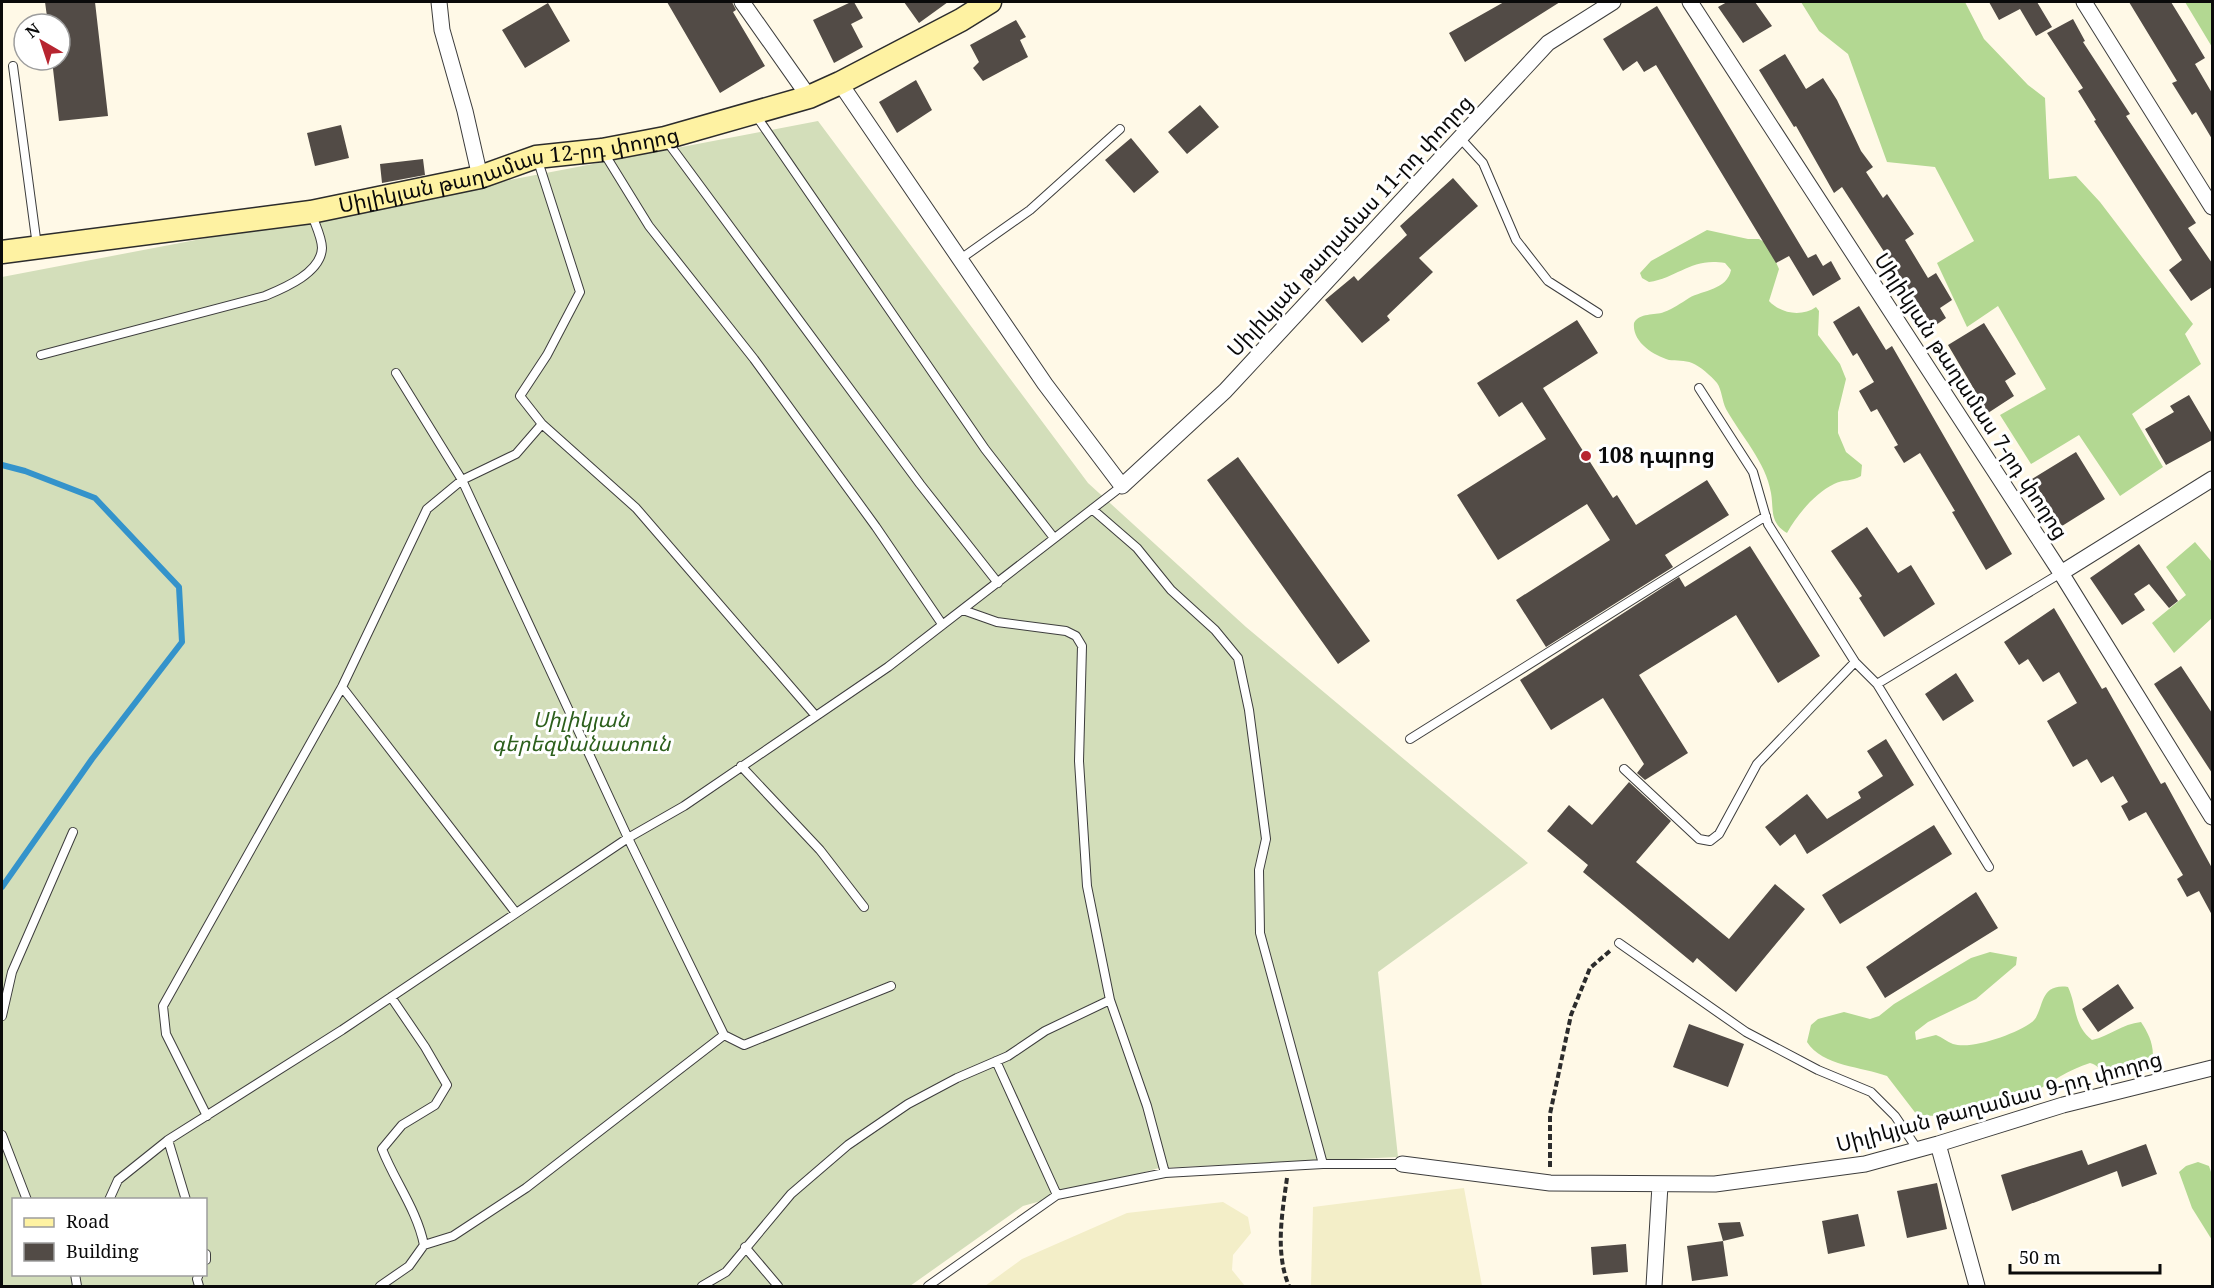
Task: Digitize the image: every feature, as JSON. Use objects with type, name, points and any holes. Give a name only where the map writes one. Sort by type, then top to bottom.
[{"type":"main road","name":"Սիլիկյան թաղամաս 12-րդ փողոց","points":[[2,252],[311,212],[480,177],[536,157],[602,150],[665,138],[809,97],[961,20],[990,2]]},
{"type":"street","points":[[439,2],[442,30],[480,177]]},
{"type":"street","points":[[742,2],[809,97]]},
{"type":"street","name":"Սիլիկյան թաղամաս 11-րդ փողոց","points":[[1122,486],[1225,391],[1548,43],[1613,2]]},
{"type":"street","name":"Սիլիկյան թաղամաս 7-րդ փողոց","points":[[1690,2],[2061,573],[2212,816]]},
{"type":"street","points":[[2084,2],[2212,207]]},
{"type":"street","points":[[840,83],[958,260],[1045,384],[1122,486]]},
{"type":"street","points":[[2061,573],[2212,479]]},
{"type":"street","name":"Սիլիկյան թաղամաս 9-րդ փողոց","points":[[1402,1164],[1550,1183],[1715,1184],[1865,1164],[2063,1105],[2212,1068]]},
{"type":"street","points":[[1938,1144],[1977,1287]]},
{"type":"street","points":[[1654,1287],[1660,1185]]},
{"type":"lane","points":[[14,72],[37,246]]},
{"type":"lane","points":[[754,113],[985,449],[1054,538]]},
{"type":"lane","points":[[958,260],[1030,210],[1120,129]]},
{"type":"lane","points":[[665,138],[920,484],[998,583]]},
{"type":"lane","points":[[1460,138],[1483,163],[1516,240],[1548,281],[1598,313]]},
{"type":"lane","points":[[602,150],[649,226],[754,359],[876,527],[942,624]]},
{"type":"lane","points":[[536,157],[580,292],[547,355],[520,396],[542,424],[636,508],[815,715]]},
{"type":"lane","points":[[41,355],[265,296],[291,284],[314,265],[322,248],[311,212]]},
{"type":"lane","points":[[396,373],[462,480],[628,838],[724,1035],[744,1045],[891,986]]},
{"type":"lane","points":[[1699,388],[1753,472],[1768,524],[1855,662],[1877,684],[1989,867]]},
{"type":"lane","points":[[207,1116],[166,1034],[163,1006],[342,687],[428,509],[462,480],[516,454],[542,424]]},
{"type":"lane","points":[[110,1198],[118,1180],[168,1140],[390,997],[628,838],[684,806],[888,667],[1122,486]]},
{"type":"lane","points":[[1092,509],[1137,548],[1171,590],[1215,630],[1238,658],[1249,711],[1266,839],[1259,870],[1260,933],[1323,1164]]},
{"type":"lane","points":[[1410,739],[1766,516]]},
{"type":"lane","points":[[1877,684],[2061,573]]},
{"type":"lane","points":[[963,609],[997,622],[1066,631],[1076,636],[1082,646],[1079,761],[1087,886],[1110,1000],[1147,1106],[1165,1173]]},
{"type":"lane","points":[[1624,768],[1699,839],[1710,841],[1719,834],[1757,764],[1855,662]]},
{"type":"lane","points":[[342,687],[516,913]]},
{"type":"lane","points":[[741,766],[820,850],[864,907]]},
{"type":"lane","points":[[2,1016],[12,972],[73,832]]},
{"type":"lane","points":[[1619,943],[1746,1032],[1818,1070],[1871,1092],[1895,1116],[1918,1150]]},
{"type":"lane","points":[[390,997],[425,1047],[447,1085],[435,1105],[402,1125],[382,1149],[393,1178],[419,1222],[424,1245]]},
{"type":"lane","points":[[702,1287],[726,1272],[790,1194],[848,1145],[908,1104],[957,1078],[996,1061],[1045,1031],[1110,1000]]},
{"type":"lane","points":[[380,1287],[409,1266],[424,1245],[453,1236],[526,1188],[724,1035]]},
{"type":"lane","points":[[996,1061],[1057,1195]]},
{"type":"lane","points":[[2,1135],[26,1198]]},
{"type":"lane","points":[[168,1140],[185,1198]]},
{"type":"lane","points":[[928,1287],[1057,1195],[1165,1173],[1323,1164],[1402,1164]]},
{"type":"lane","points":[[746,1247],[778,1287]]},
{"type":"path","points":[[1550,1183],[1550,1114],[1571,1015],[1590,968],[1619,943]]},
{"type":"path","points":[[1289,1166],[1281,1239],[1283,1272],[1289,1287]]},
{"type":"shaded area","points":[[1464,1188],[1482,1286],[1311,1286],[1313,1207]]},
{"type":"shaded area","points":[[1223,1202],[1248,1217],[1251,1233],[1233,1255],[1232,1270],[1245,1286],[985,1286],[1022,1259],[1127,1213]]},
{"type":"green space","points":[[1801,2],[1965,2],[1984,39],[2028,85],[2045,98],[2049,179],[2076,176],[2100,202],[2193,324],[2185,334],[2201,364],[2132,414],[2163,467],[2120,496],[2079,435],[2031,464],[2000,415],[2046,389],[1998,306],[1967,327],[1937,263],[1974,241],[1935,167],[1887,162],[1848,54],[1819,31]]},
{"type":"green space","points":[[2185,2],[2212,2],[2212,47]]},
{"type":"green space","name":"Սիլիկյան գերեզմանատուն","points":[[818,121],[1088,483],[1246,627],[1528,863],[1378,972],[1398,1157],[1159,1168],[1023,1206],[910,1286],[2,1286],[2,277]]},
{"type":"green space","points":[[1707,230],[1748,239],[1759,239],[1768,244],[1779,269],[1769,301],[1779,309],[1792,313],[1804,312],[1816,307],[1819,311],[1818,335],[1840,364],[1846,379],[1838,412],[1838,433],[1846,452],[1862,465],[1861,476],[1837,482],[1820,493],[1801,512],[1787,533],[1775,520],[1771,493],[1764,471],[1726,409],[1717,383],[1695,364],[1669,360],[1656,355],[1640,342],[1634,330],[1634,323],[1640,317],[1667,311],[1695,295],[1720,286],[1729,277],[1731,270],[1725,263],[1713,262],[1694,265],[1660,280],[1649,282],[1642,278],[1640,273],[1651,261]]},
{"type":"green space","points":[[2195,542],[2212,562],[2212,618],[2174,653],[2152,623],[2186,595],[2166,567]]},
{"type":"green space","points":[[1990,952],[2017,957],[2016,965],[1976,999],[1928,1022],[1915,1032],[1916,1040],[1936,1035],[1951,1043],[1971,1045],[2005,1036],[2032,1022],[2043,999],[2051,989],[2068,987],[2078,1022],[2092,1040],[2141,1022],[2148,1034],[2153,1052],[2148,1071],[2132,1077],[2115,1078],[2090,1063],[2053,1080],[2010,1105],[1970,1113],[1927,1116],[1917,1115],[1887,1076],[1833,1061],[1822,1056],[1807,1042],[1811,1025],[1818,1019],[1844,1012],[1870,1019],[1879,1016],[1894,1004],[1971,958]]},
{"type":"green space","points":[[2198,1162],[2209,1166],[2212,1175],[2212,1240],[2192,1208],[2179,1172],[2186,1166]]},
{"type":"building","points":[[45,2],[95,2],[108,116],[59,121],[53,72],[72,72],[72,12],[46,12]]},
{"type":"building","points":[[667,2],[732,2],[736,10],[733,12],[765,66],[720,93]]},
{"type":"building","points":[[854,2],[863,18],[851,24],[863,47],[834,63],[813,20]]},
{"type":"building","points":[[904,2],[948,2],[919,23]]},
{"type":"building","points":[[1504,2],[1560,2],[1465,62],[1449,33]]},
{"type":"building","points":[[1727,2],[1755,2],[1772,26],[1743,43],[1718,7]]},
{"type":"building","points":[[1989,2],[2037,2],[2052,27],[2036,36],[2020,9],[1999,20]]},
{"type":"building","points":[[2129,2],[2171,2],[2187,28],[2205,58],[2195,64],[2212,93],[2212,139],[2196,112],[2192,115],[2172,83],[2177,81]]},
{"type":"building","points":[[548,3],[570,41],[525,68],[502,30]]},
{"type":"building","points":[[1657,6],[1808,258],[1816,254],[1823,266],[1831,261],[1841,279],[1813,296],[1789,256],[1776,263],[1656,65],[1644,72],[1637,61],[1623,71],[1603,39]]},
{"type":"building","points":[[2073,19],[2085,41],[2083,42],[2130,114],[2126,116],[2196,223],[2188,228],[2212,263],[2212,287],[2191,301],[2169,270],[2182,260],[2094,121],[2096,120],[2078,91],[2083,88],[2047,33]]},
{"type":"building","points":[[1016,20],[1026,37],[1020,40],[1028,57],[983,81],[973,68],[979,62],[970,45]]},
{"type":"building","points":[[1785,54],[1806,89],[1823,78],[1837,100],[1861,151],[1873,167],[1866,172],[1883,198],[1887,194],[1914,234],[1905,240],[1928,278],[1936,273],[1952,300],[1940,308],[1946,318],[1933,327],[1842,187],[1834,193],[1796,126],[1794,127],[1759,70]]},
{"type":"building","points":[[916,80],[932,110],[897,133],[879,102]]},
{"type":"building","points":[[1200,105],[1219,127],[1187,154],[1168,132]]},
{"type":"building","points":[[341,125],[349,158],[315,166],[307,133]]},
{"type":"building","points":[[1131,138],[1159,172],[1134,193],[1105,160]]},
{"type":"building","points":[[423,159],[425,175],[382,183],[380,164]]},
{"type":"building","points":[[1453,178],[1478,206],[1419,258],[1433,272],[1387,316],[1390,320],[1362,343],[1325,300],[1354,276],[1358,281],[1407,235],[1400,226]]},
{"type":"building","points":[[1859,306],[1886,350],[1892,346],[2012,554],[1986,570],[1952,512],[1955,511],[1920,453],[1904,463],[1894,447],[1898,445],[1877,409],[1871,412],[1859,391],[1874,382],[1857,353],[1853,356],[1833,322]]},
{"type":"building","points":[[1577,320],[1598,353],[1543,388],[1613,498],[1617,495],[1636,525],[1707,480],[1729,515],[1665,555],[1673,567],[1546,647],[1516,600],[1610,540],[1587,504],[1498,560],[1457,495],[1546,439],[1522,402],[1499,417],[1477,383]]},
{"type":"building","points":[[1984,323],[2016,374],[2005,381],[2014,396],[1988,413],[1948,345]]},
{"type":"building","points":[[2189,395],[2212,434],[2212,440],[2166,465],[2145,429],[2174,412],[2170,406]]},
{"type":"building","points":[[2076,452],[2105,499],[2062,526],[2032,479]]},
{"type":"building","points":[[1238,457],[1370,641],[1338,664],[1207,480]]},
{"type":"building","points":[[1867,527],[1898,573],[1911,565],[1935,604],[1884,637],[1859,598],[1862,596],[1831,551]]},
{"type":"building","points":[[2139,544],[2178,601],[2169,608],[2149,584],[2134,594],[2145,610],[2122,625],[2090,578]]},
{"type":"building","points":[[1750,546],[1820,656],[1778,683],[1736,615],[1639,675],[1688,753],[1645,780],[1637,773],[1644,764],[1603,698],[1551,730],[1520,680],[1679,577],[1685,587]]},
{"type":"building","points":[[2054,608],[2102,689],[2106,687],[2161,784],[2165,782],[2212,868],[2212,915],[2199,891],[2187,897],[2177,879],[2183,875],[2146,812],[2129,821],[2121,806],[2128,802],[2113,776],[2101,783],[2087,759],[2073,767],[2047,721],[2077,703],[2059,672],[2043,682],[2028,659],[2019,665],[2004,642]]},
{"type":"building","points":[[2181,666],[2212,713],[2212,773],[2154,684]]},
{"type":"building","points":[[1956,673],[1974,701],[1943,721],[1925,694]]},
{"type":"building","points":[[1886,739],[1914,785],[1807,854],[1795,834],[1780,846],[1765,827],[1807,794],[1827,819],[1861,798],[1858,792],[1883,776],[1867,751]]},
{"type":"building","points":[[1629,782],[1671,821],[1636,862],[1729,939],[1775,884],[1805,909],[1736,992],[1697,958],[1693,963],[1583,872],[1588,865],[1547,831],[1569,805],[1592,825]]},
{"type":"building","points":[[1934,825],[1952,854],[1840,924],[1822,895]]},
{"type":"building","points":[[1976,892],[1998,928],[1885,998],[1866,967]]},
{"type":"building","points":[[2118,984],[2134,1008],[2098,1032],[2082,1009]]},
{"type":"building","points":[[1689,1024],[1744,1044],[1728,1087],[1673,1067]]},
{"type":"building","points":[[2146,1144],[2157,1174],[2122,1187],[2117,1171],[2012,1211],[2001,1175],[2082,1150],[2088,1165]]},
{"type":"building","points":[[1937,1183],[1947,1229],[1907,1238],[1897,1191]]},
{"type":"building","points":[[1858,1214],[1865,1246],[1828,1254],[1822,1221]]},
{"type":"building","points":[[1740,1222],[1744,1236],[1723,1241],[1718,1223]]},
{"type":"building","points":[[1723,1241],[1728,1276],[1692,1281],[1687,1246]]},
{"type":"building","points":[[1626,1244],[1628,1272],[1593,1275],[1591,1247]]},
{"type":"waterway","points":[[2,465],[25,471],[95,498],[179,587],[182,642],[92,759],[2,887]]},
{"type":"place","name":"108 դպրոց","points":[[1586,456]]}]
